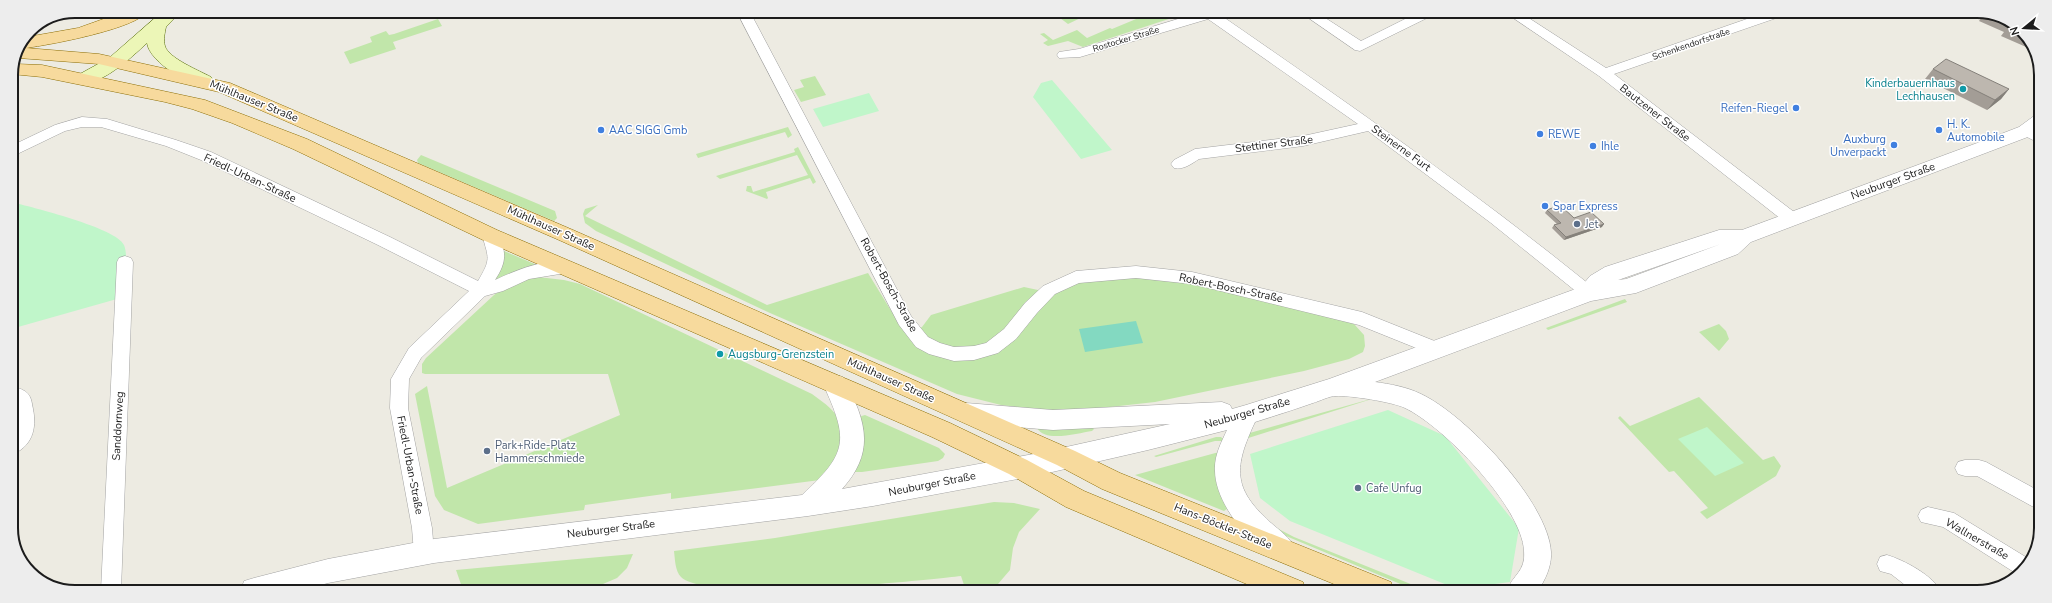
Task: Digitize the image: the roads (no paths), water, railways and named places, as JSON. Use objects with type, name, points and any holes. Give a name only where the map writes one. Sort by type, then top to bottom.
[{"type":"main road","points":[[29,42],[83,32],[125,18]]},
{"type":"main road","points":[[84,79],[156,19]]},
{"type":"main road","points":[[156,19],[156,45],[160,53],[175,65],[205,81]]},
{"type":"main road","name":"Mühlhauser Straße","points":[[22,53],[74,55],[107,60],[205,81],[244,95],[559,232],[1066,458]]},
{"type":"main road","name":"Mühlhauser Straße","points":[[19,69],[42,71],[165,96],[198,104],[239,119],[300,144],[490,235],[941,430],[1018,467]]},
{"type":"main road","name":"Hans-Böckler-Straße","points":[[1066,458],[1111,481],[1367,585]]},
{"type":"main road","points":[[1018,467],[1075,499],[1279,585]]},
{"type":"street","name":"Robert-Bosch-Straße","points":[[746,18],[905,320],[922,342],[935,349],[954,354],[974,353],[992,348],[1010,334],[1031,308],[1049,290],[1076,277],[1136,272],[1192,278],[1362,319],[1436,349]]},
{"type":"street","name":"Rostocker Straße","points":[[1064,54],[1080,53],[1192,18]]},
{"type":"street","name":"Steinerne Furt","points":[[1215,18],[1370,125],[1493,217],[1589,293]]},
{"type":"street","points":[[1315,18],[1360,47],[1416,18]]},
{"type":"street","name":"Bautzener Straße","points":[[1521,18],[1604,73],[1792,219]]},
{"type":"street","name":"Schenkendorfstraße","points":[[1604,73],[1763,18]]},
{"type":"street","name":"Friedl-Urban-Straße","points":[[18,149],[71,124],[94,121],[109,124],[171,143],[206,156],[384,241],[481,290],[491,290],[532,272],[566,268]]},
{"type":"street","name":"Stettiner Straße","points":[[1179,164],[1195,154],[1304,141],[1355,130],[1370,125]]},
{"type":"street","name":"Neuburger Straße","points":[[273,585],[328,571],[424,552],[874,496],[1066,458],[1148,440],[1246,415],[1334,387],[1589,293],[1628,287],[1731,249],[1744,237],[1988,146],[2034,131]]},
{"type":"street","name":"Friedl-Urban-Straße","points":[[424,552],[422,528],[399,408],[400,379],[406,366],[425,341],[481,290],[496,267],[497,260],[490,235]]},
{"type":"street","name":"Sanddornweg","points":[[111,585],[125,262]]},
{"type":"street","points":[[808,505],[840,475],[850,458],[852,445],[850,417],[835,384]]},
{"type":"street","points":[[1334,387],[1394,394],[1414,401],[1449,426],[1489,465],[1525,516],[1533,532],[1537,546],[1537,560],[1534,575],[1526,585]]},
{"type":"street","points":[[18,395],[22,398],[27,431],[21,442],[18,444]]},
{"type":"street","points":[[966,413],[1053,420],[1203,412],[1246,415],[1229,456],[1227,475],[1231,492],[1244,515],[1285,552]]},
{"type":"street","points":[[1965,468],[1979,468],[2034,498]]},
{"type":"street","name":"Wallnerstraße","points":[[1928,516],[1947,519],[2021,565]]},
{"type":"street","points":[[1887,564],[1897,568],[1921,585]]},
{"type":"place","name":"Kinderbauernhaus Lechhausen","points":[[1963,89]]},
{"type":"place","name":"Reifen-Riegel","points":[[1796,108]]},
{"type":"place","name":"AAC SIGG Gmb","points":[[601,130]]},
{"type":"place","name":"H. K. Automobile","points":[[1939,130]]},
{"type":"place","name":"REWE","points":[[1540,134]]},
{"type":"place","name":"Auxburg Unverpackt","points":[[1894,145]]},
{"type":"place","name":"Ihle","points":[[1593,146]]},
{"type":"place","name":"Spar Express","points":[[1545,206]]},
{"type":"place","name":"Jet","points":[[1577,224]]},
{"type":"place","name":"Augsburg-Grenzstein","points":[[720,354]]},
{"type":"place","name":"Park+Ride-Platz Hammerschmiede","points":[[487,451]]},
{"type":"place","name":"Cafe Unfug","points":[[1358,488]]}]
